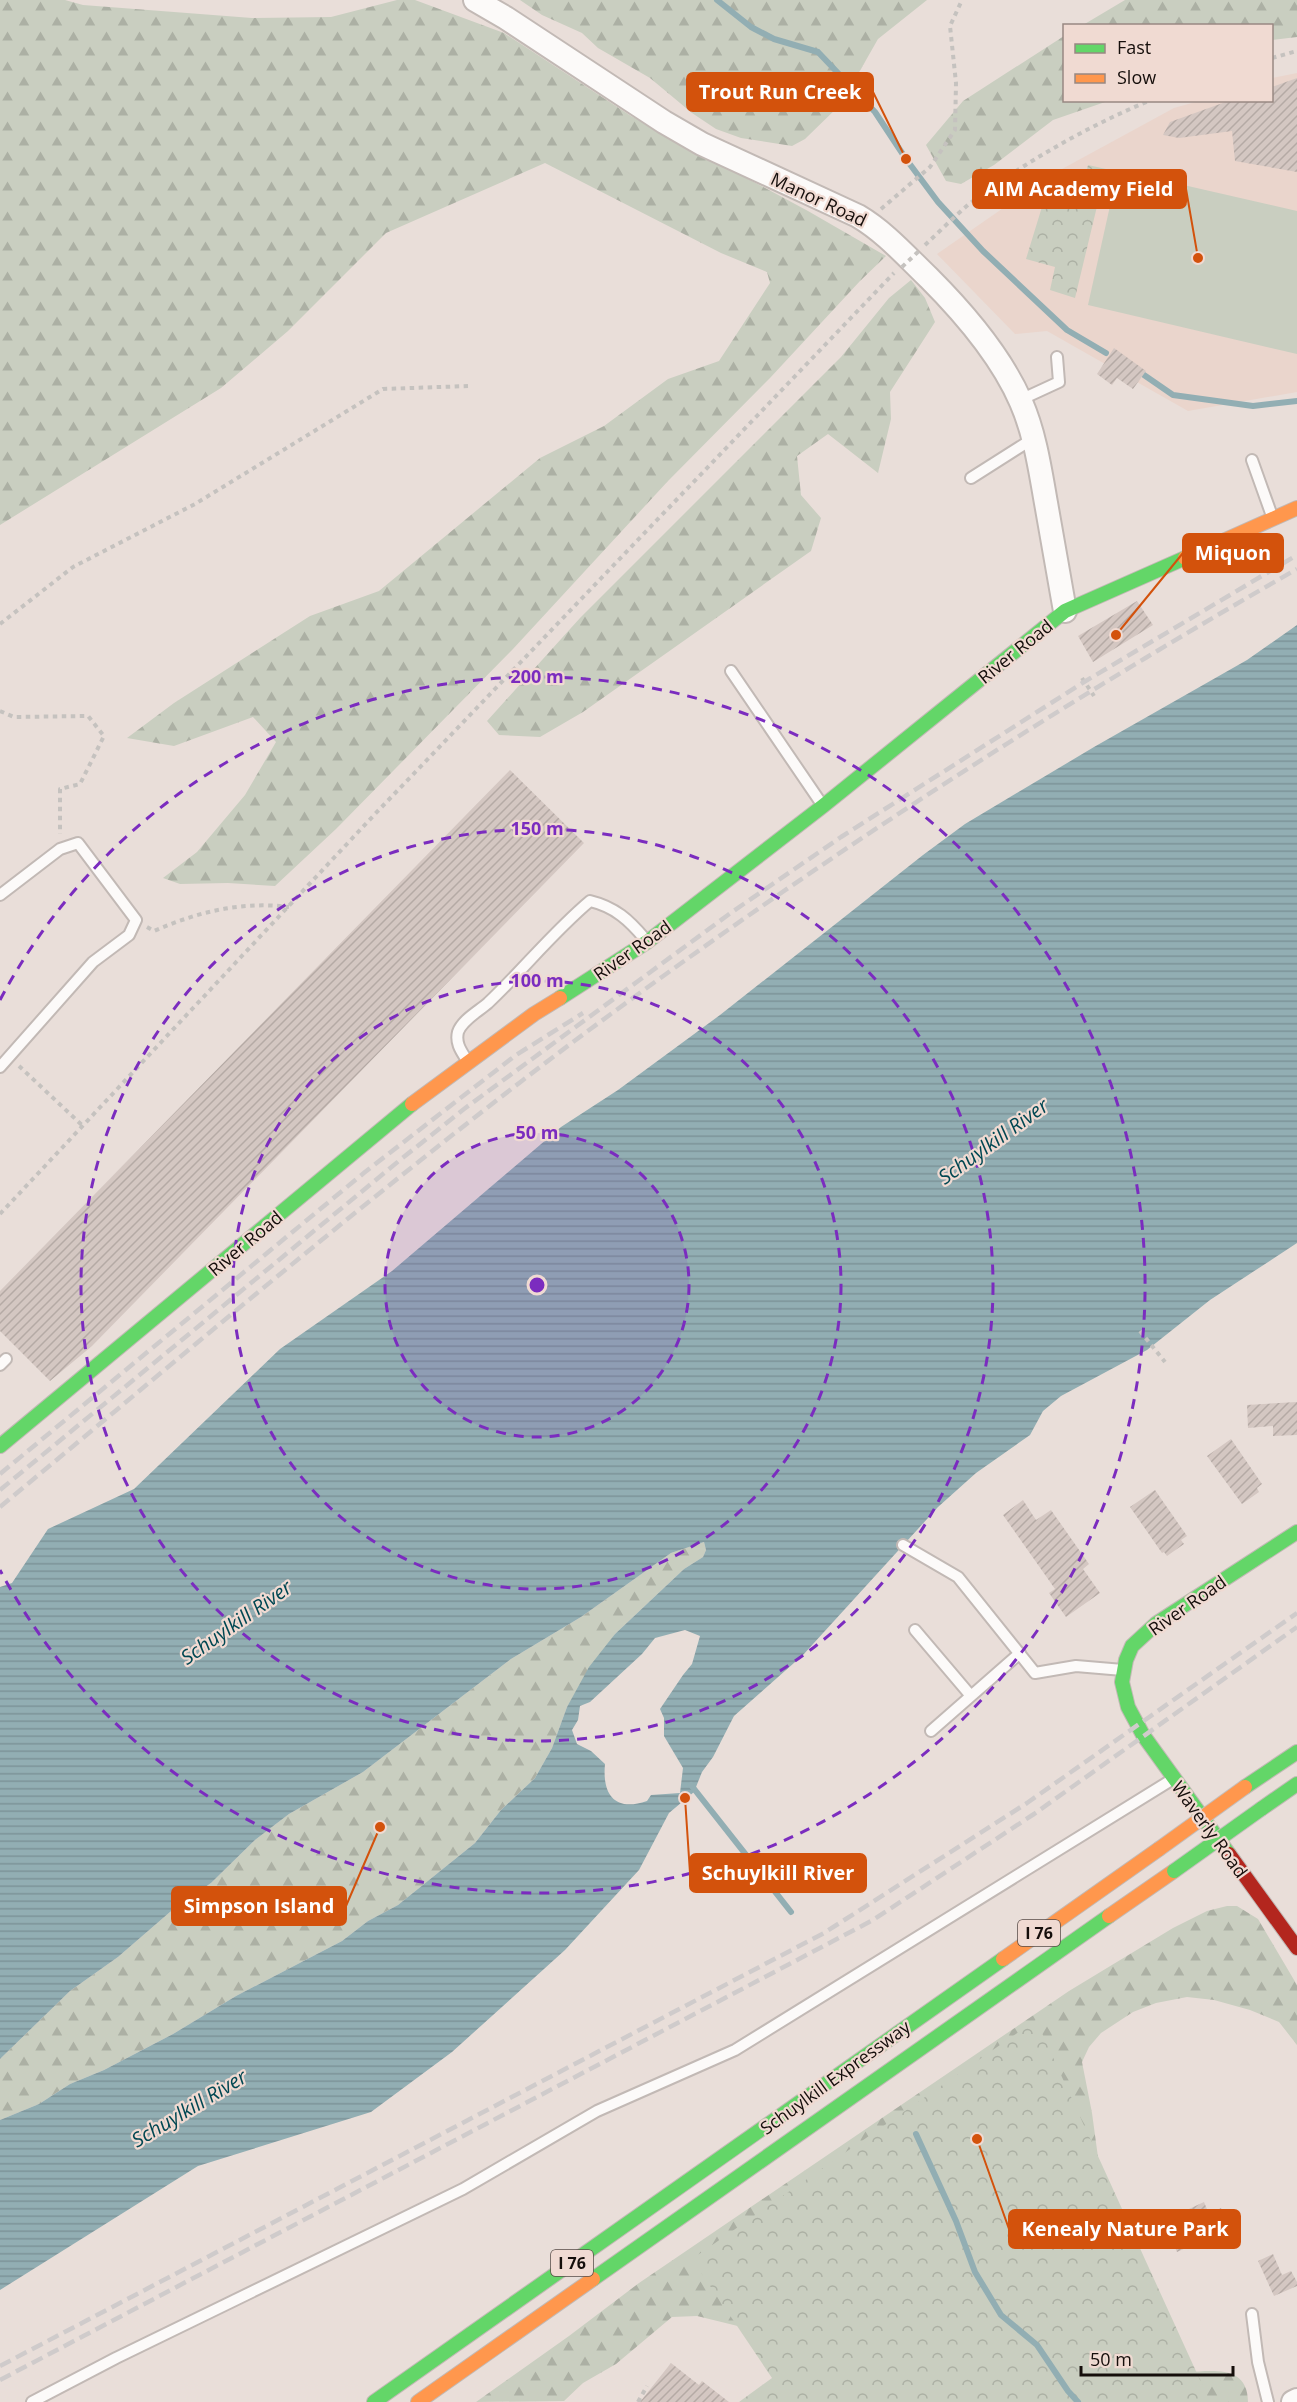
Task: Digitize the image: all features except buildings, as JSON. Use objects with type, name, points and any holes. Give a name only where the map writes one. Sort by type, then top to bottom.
[{"type":"main road","name":"River Road","points":[[0,1446],[411,1105],[534,1014],[592,980],[647,942],[823,806],[1065,611],[1105,590],[1274,520],[1297,508]]},
{"type":"main road","name":"River Road","points":[[1123,1670],[1132,1646],[1157,1623],[1297,1533]]},
{"type":"main road","name":"Waverly Road","points":[[1123,1670],[1122,1682],[1128,1707],[1143,1735],[1297,1948]]},
{"type":"main road","name":"Schuylkill Expressway","points":[[374,2402],[1297,1752]]},
{"type":"main road","name":"Schuylkill Expressway","points":[[418,2402],[1297,1784]]},
{"type":"street","name":"Manor Road","points":[[475,0],[702,144],[877,227],[964,315],[995,357],[1020,400],[1034,438],[1065,611]]},
{"type":"lane","points":[[1020,400],[1059,382],[1057,357]]},
{"type":"lane","points":[[971,478],[1034,438]]},
{"type":"lane","points":[[1252,460],[1274,520]]},
{"type":"lane","points":[[731,671],[823,806]]},
{"type":"lane","points":[[0,895],[60,849],[78,843],[136,920],[129,936],[93,962],[0,1067]]},
{"type":"lane","points":[[468,1062],[457,1041],[462,1025],[489,1002],[560,926],[590,901],[604,904],[619,913],[631,922],[647,942]]},
{"type":"lane","points":[[903,1545],[958,1577],[1035,1673],[1076,1666],[1123,1670]]},
{"type":"lane","points":[[915,1630],[971,1696]]},
{"type":"lane","points":[[931,1731],[1020,1653]]},
{"type":"lane","points":[[32,2402],[116,2358],[463,2189],[597,2111],[735,2050],[1173,1779]]},
{"type":"lane","points":[[1252,2314],[1258,2362],[1268,2402]]},
{"type":"path","points":[[866,221],[930,167],[956,130],[956,83],[950,26],[962,0]]},
{"type":"path","points":[[1273,58],[1297,51]]},
{"type":"path","points":[[0,1214],[667,508],[902,267],[968,205],[1041,155],[1100,123],[1146,102]]},
{"type":"path","points":[[0,624],[73,567],[195,504],[383,389],[468,386]]},
{"type":"path","points":[[1082,678],[1094,696]]},
{"type":"path","points":[[0,711],[14,717],[88,716],[104,736],[80,784],[60,789],[60,849]]},
{"type":"path","points":[[136,920],[154,931],[188,916],[228,907],[272,905],[289,907]]},
{"type":"path","points":[[9,1056],[84,1127]]},
{"type":"path","points":[[1140,1331],[1165,1362]]},
{"type":"path","points":[[638,2402],[647,2386]]},
{"type":"shaded area","points":[[1297,73],[1297,392],[1188,411],[1047,331],[1015,334],[937,254],[1051,175],[1174,108],[1195,102],[1273,102],[1273,78]]},
{"type":"green space","points":[[0,0],[65,0],[83,5],[252,18],[331,17],[397,0],[415,0],[504,33],[631,116],[808,211],[886,256],[668,481],[513,649],[336,829],[275,886],[228,883],[180,884],[163,878],[197,852],[245,795],[276,742],[253,717],[174,746],[127,738],[174,703],[310,616],[379,591],[540,458],[604,426],[668,379],[719,361],[770,283],[767,272],[721,253],[545,163],[386,233],[288,331],[221,388],[0,525]]},
{"type":"green space","points":[[520,0],[927,0],[878,39],[841,104],[805,139],[792,146],[741,138],[716,129],[692,113],[650,78],[598,48],[582,33],[542,15]]},
{"type":"green space","points":[[1125,0],[1297,0],[1297,37],[1273,40],[1273,24],[1085,24]]},
{"type":"green space","points":[[1063,37],[1063,102],[1105,102],[1053,120],[994,165],[961,184],[946,181],[926,145],[963,101]]},
{"type":"green space","points":[[1088,165],[1106,169],[1075,298],[1050,290],[1055,267],[1026,259],[1045,197],[1063,199],[1084,183]]},
{"type":"green space","points":[[1118,170],[1297,211],[1297,354],[1088,305]]},
{"type":"green space","points":[[911,280],[925,298],[935,322],[890,392],[891,419],[878,473],[828,434],[797,456],[801,495],[821,518],[811,551],[583,712],[540,737],[499,735],[487,721],[580,618],[841,357],[889,298]]},
{"type":"green space","points":[[704,1542],[706,1550],[703,1557],[684,1569],[615,1634],[567,1707],[552,1748],[535,1778],[501,1810],[475,1843],[398,1905],[368,1921],[342,1941],[236,1996],[173,2034],[104,2070],[70,2084],[39,2104],[0,2120],[0,2059],[70,1991],[118,1957],[170,1912],[211,1883],[255,1840],[289,1814],[363,1772],[511,1659],[581,1617],[671,1553]]},
{"type":"green space","points":[[1237,1906],[1258,1919],[1297,1985],[1297,2045],[1279,2022],[1250,2010],[1214,2000],[1187,1997],[1156,2003],[1133,2012],[1101,2033],[1089,2047],[1082,2062],[1092,2113],[1103,2194],[1188,2372],[1218,2371],[1236,2376],[1246,2390],[1248,2402],[959,2402],[754,2330],[697,2316],[672,2317],[616,2364],[583,2383],[564,2401],[476,2402],[639,2283],[1069,1991],[1173,1928],[1207,1911]]},
{"type":"green space","points":[[1036,2020],[1210,2402],[739,2402],[772,2378],[692,2259]]},
{"type":"water","points":[[1297,625],[1297,1243],[1210,1300],[1147,1350],[1061,1396],[1043,1411],[1030,1435],[976,1473],[938,1507],[803,1655],[734,1716],[713,1757],[702,1772],[694,1792],[669,1813],[639,1870],[565,1950],[452,2052],[371,2112],[198,2166],[0,2290],[0,2120],[39,2104],[70,2084],[104,2070],[173,2034],[236,1996],[342,1941],[368,1921],[398,1905],[475,1843],[501,1810],[535,1778],[552,1748],[567,1707],[589,1667],[615,1634],[684,1569],[703,1557],[706,1550],[704,1542],[671,1553],[581,1617],[511,1659],[363,1772],[289,1814],[255,1840],[211,1883],[170,1912],[118,1957],[70,1991],[0,2059],[0,1587],[12,1583],[48,1529],[134,1489],[280,1349],[392,1271],[561,1127],[618,1090],[720,1015],[923,855],[965,824],[1247,660]],"holes":[[[685,1630],[700,1636],[692,1664],[660,1709],[664,1718],[664,1736],[683,1768],[680,1793],[651,1795],[647,1801],[636,1804],[619,1802],[613,1798],[606,1784],[605,1764],[591,1751],[577,1744],[572,1730],[578,1720],[580,1706],[590,1702],[642,1654],[655,1638]]]},
{"type":"waterway","points":[[717,0],[751,27],[774,39],[818,52],[875,112],[938,202],[983,251],[1067,330],[1106,353]]},
{"type":"waterway","points":[[1144,375],[1173,395],[1253,406],[1297,401]]},
{"type":"waterway","points":[[691,1785],[791,1912]]},
{"type":"waterway","points":[[916,2134],[956,2221],[975,2272],[1001,2315],[1037,2345],[1078,2402]]},
{"type":"railway","points":[[0,1490],[464,1109],[732,912],[841,837],[1084,682],[1297,555]]},
{"type":"railway","points":[[0,1507],[424,1157],[569,1045],[657,981],[835,856],[1017,737],[1297,569]]},
{"type":"railway","points":[[0,1474],[365,1172],[516,1055],[583,1013]]},
{"type":"railway","points":[[0,2366],[824,1933],[1027,1803],[1297,1613]]},
{"type":"railway","points":[[0,2380],[873,1920],[1034,1814],[1297,1627]]},
{"type":"traffic: fast","points":[[560,998],[647,942],[823,806],[1065,611],[1185,558]]},
{"type":"traffic: fast","points":[[0,1446],[412,1104]]},
{"type":"traffic: fast","points":[[1229,1854],[1143,1735],[1128,1707],[1122,1682],[1126,1660],[1132,1646],[1157,1623],[1297,1532]]},
{"type":"traffic: fast","points":[[1245,1787],[1297,1752]]},
{"type":"traffic: fast","points":[[1261,1809],[1297,1784]]},
{"type":"traffic: fast","points":[[1174,1871],[1261,1809]]},
{"type":"traffic: fast","points":[[593,2279],[1109,1916]]},
{"type":"traffic: fast","points":[[374,2402],[1003,1959]]},
{"type":"traffic: slow","points":[[1185,558],[1297,508]]},
{"type":"traffic: slow","points":[[412,1104],[534,1014],[560,998]]},
{"type":"traffic: slow","points":[[1159,1849],[1245,1787]]},
{"type":"traffic: slow","points":[[1003,1959],[1159,1849]]},
{"type":"traffic: slow","points":[[1109,1916],[1174,1871]]},
{"type":"traffic: slow","points":[[418,2402],[593,2279]]},
{"type":"traffic: jam","points":[[1229,1854],[1297,1948]]},
{"type":"place","name":"Trout Run Creek","points":[[906,159]]},
{"type":"place","name":"AIM Academy Field","points":[[1198,258]]},
{"type":"place","name":"Miquon","points":[[1116,635]]},
{"type":"place","name":"Schuylkill River","points":[[685,1798]]},
{"type":"place","name":"Simpson Island","points":[[380,1827]]},
{"type":"place","name":"Kenealy Nature Park","points":[[977,2139]]}]
